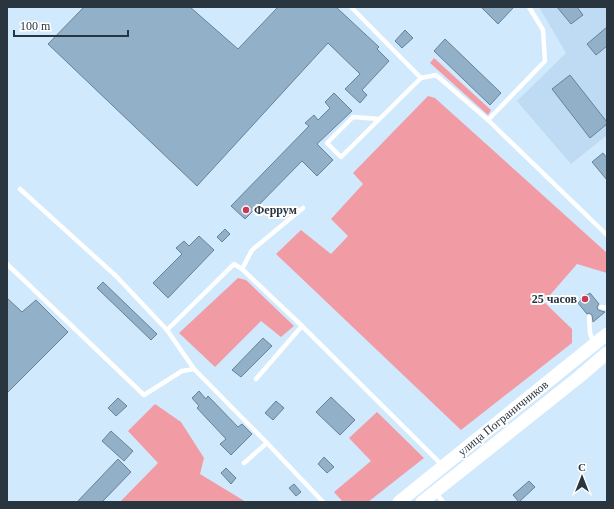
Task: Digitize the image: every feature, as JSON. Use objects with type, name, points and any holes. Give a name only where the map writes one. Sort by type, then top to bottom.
[{"type":"main road","name":"улица Пограничников","points":[[399,502],[607,334]]},
{"type":"main road","name":"улица Пограничников","points":[[430,498],[607,353]]},
{"type":"main road","points":[[556,375],[553,383],[554,386],[566,387]]},
{"type":"main road","points":[[516,407],[524,404],[531,405],[533,409],[530,415]]},
{"type":"lane","points":[[351,7],[421,78]]},
{"type":"lane","points":[[488,120],[545,61],[543,30],[529,7]]},
{"type":"lane","points":[[379,119],[353,117],[327,142],[341,158],[421,78],[436,76],[488,120],[607,235]]},
{"type":"lane","points":[[20,189],[116,276],[167,330],[194,369],[323,502]]},
{"type":"lane","points":[[242,269],[252,250],[303,208]]},
{"type":"lane","points":[[7,264],[144,395],[182,371],[194,369]]},
{"type":"lane","points":[[167,330],[234,264],[242,269],[302,326],[443,467]]},
{"type":"lane","points":[[601,307],[607,308]]},
{"type":"lane","points":[[589,316],[590,333],[594,345]]},
{"type":"lane","points":[[256,379],[302,326]]},
{"type":"lane","points":[[244,463],[267,443]]},
{"type":"lane","points":[[430,498],[444,502]]},
{"type":"shaded area","points":[[539,7],[607,7],[607,135],[571,164],[517,101],[566,53]]},
{"type":"shaded area","points":[[434,58],[491,110],[488,115],[430,63]]},
{"type":"shaded area","points":[[428,96],[435,98],[607,253],[607,273],[577,264],[544,302],[572,329],[572,343],[461,430],[276,254],[301,230],[331,254],[348,236],[331,219],[363,184],[353,173]]},
{"type":"shaded area","points":[[238,278],[246,280],[294,326],[281,337],[261,321],[215,367],[179,333]]},
{"type":"shaded area","points":[[155,404],[181,422],[204,458],[200,474],[246,502],[120,502],[158,463],[128,431]]},
{"type":"shaded area","points":[[377,412],[424,458],[368,502],[343,502],[334,492],[371,461],[349,438]]},
{"type":"building","points":[[84,7],[190,7],[238,49],[278,7],[336,7],[379,47],[377,49],[389,61],[362,90],[367,95],[360,103],[345,89],[360,74],[328,43],[197,186],[48,44]]},
{"type":"building","points":[[481,7],[514,7],[498,24]]},
{"type":"building","points":[[557,7],[577,7],[583,15],[571,24]]},
{"type":"building","points":[[607,27],[607,46],[596,55],[587,44]]},
{"type":"building","points":[[405,30],[413,38],[402,48],[395,41]]},
{"type":"building","points":[[445,39],[501,93],[490,105],[434,51]]},
{"type":"building","points":[[570,75],[607,122],[607,124],[590,138],[552,89]]},
{"type":"building","points":[[334,93],[352,111],[317,144],[333,160],[317,176],[302,161],[245,219],[231,206],[309,126],[305,123],[314,115],[318,120],[330,108],[325,102]]},
{"type":"building","points":[[603,153],[607,158],[607,180],[592,162]]},
{"type":"building","points":[[225,229],[230,234],[222,242],[217,237]]},
{"type":"building","points":[[199,236],[214,250],[168,298],[153,283],[182,254],[176,248],[184,241],[189,246]]},
{"type":"building","points":[[103,282],[157,334],[151,340],[97,288]]},
{"type":"building","points":[[590,293],[599,304],[597,307],[598,310],[605,312],[593,322],[592,315],[589,313],[587,314],[578,303],[586,294],[587,295]]},
{"type":"building","points":[[7,298],[22,312],[36,300],[68,332],[7,393]]},
{"type":"building","points":[[263,338],[272,346],[241,377],[232,370]]},
{"type":"building","points":[[199,391],[206,399],[208,396],[238,427],[242,424],[252,434],[231,455],[220,444],[226,439],[197,408],[199,406],[192,398]]},
{"type":"building","points":[[331,397],[355,420],[340,435],[316,412]]},
{"type":"building","points":[[118,398],[127,406],[116,416],[108,408]]},
{"type":"building","points":[[276,401],[284,408],[273,420],[265,413]]},
{"type":"building","points":[[111,431],[133,451],[124,461],[102,441]]},
{"type":"building","points":[[324,457],[334,467],[327,473],[318,464]]},
{"type":"building","points":[[118,459],[131,472],[102,502],[77,502]]},
{"type":"building","points":[[226,468],[236,478],[231,484],[221,473]]},
{"type":"building","points":[[529,481],[535,487],[519,502],[513,495]]},
{"type":"building","points":[[294,484],[301,492],[296,496],[289,488]]},
{"type":"place","name":"Феррум","points":[[246,210]]},
{"type":"place","name":"25 часов","points":[[585,299]]}]
